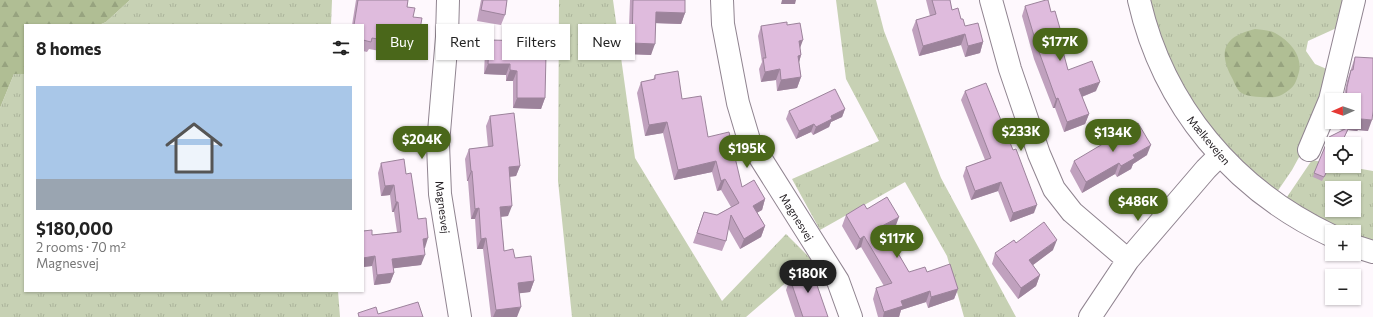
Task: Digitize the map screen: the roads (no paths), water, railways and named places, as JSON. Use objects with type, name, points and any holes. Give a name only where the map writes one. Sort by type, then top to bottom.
[{"type":"street","name":"Magnesvej","points":[[448,0],[447,37],[438,144],[440,194],[460,317]]},
{"type":"street","name":"Magnesvej","points":[[722,0],[723,24],[738,103],[749,140],[838,281],[851,317]]},
{"type":"street","points":[[991,0],[991,6],[1010,69],[1054,189],[1072,212],[1128,260]]},
{"type":"street","name":"Mælkevejen","points":[[1139,0],[1144,20],[1161,68],[1186,113],[1220,155],[1255,188],[1302,220],[1325,232]]},
{"type":"street","points":[[1309,150],[1330,100],[1354,0]]},
{"type":"street","points":[[1090,317],[1128,260],[1206,169],[1220,155]]},
{"type":"street","points":[[1361,248],[1373,252]]}]
